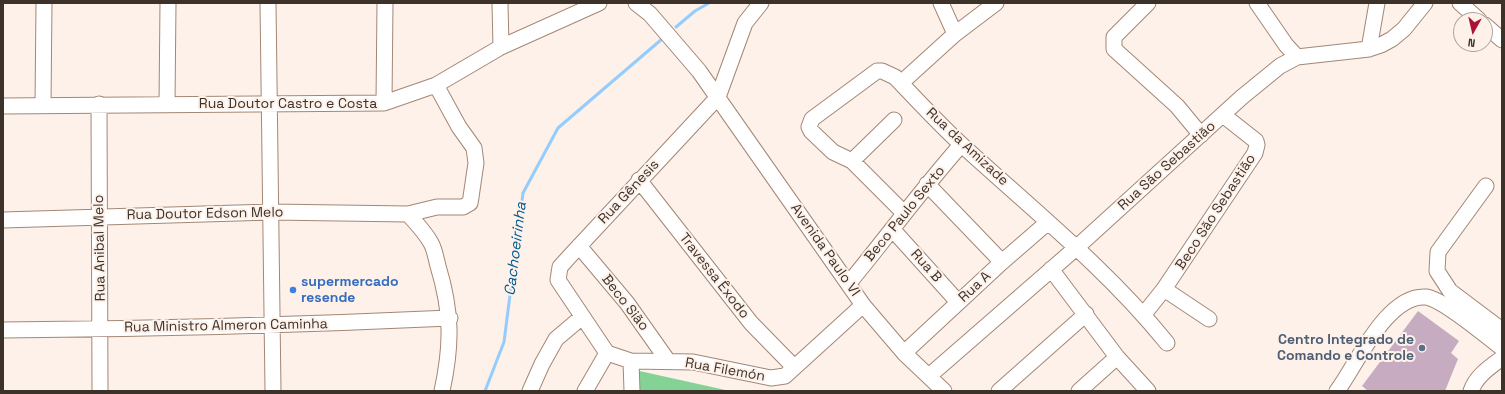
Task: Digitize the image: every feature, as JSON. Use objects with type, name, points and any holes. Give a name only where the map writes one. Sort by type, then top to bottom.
[{"type":"street","points":[[43,105],[44,3]]},
{"type":"street","points":[[167,104],[168,3]]},
{"type":"street","points":[[268,3],[273,391]]},
{"type":"street","points":[[384,103],[385,3]]},
{"type":"street","points":[[500,3],[501,47]]},
{"type":"street","name":"Rua Doutor Castro e Costa","points":[[3,106],[99,104],[270,105],[384,103],[436,85],[501,47],[599,3]]},
{"type":"street","points":[[636,3],[655,20],[699,71],[718,97]]},
{"type":"street","points":[[718,97],[745,23],[760,3]]},
{"type":"street","points":[[940,3],[954,34]]},
{"type":"street","points":[[901,83],[954,34],[996,3]]},
{"type":"street","points":[[1148,3],[1114,37],[1114,49],[1177,106],[1201,135]]},
{"type":"street","points":[[1257,3],[1297,57]]},
{"type":"street","points":[[1368,48],[1378,3]]},
{"type":"street","name":"Rua São Sebastião","points":[[930,376],[1280,66],[1297,57],[1368,48],[1392,39],[1404,29],[1425,3]]},
{"type":"street","points":[[1460,3],[1470,12]]},
{"type":"street","points":[[1493,32],[1502,40]]},
{"type":"street","name":"Rua da Amizade","points":[[852,162],[833,152],[812,131],[809,125],[812,119],[854,87],[877,72],[882,71],[895,77],[961,145],[1076,248]]},
{"type":"street","name":"Rua Doutor Edson Melo","points":[[3,220],[271,212],[408,214],[437,207],[460,208],[467,206],[470,203],[474,184],[476,163],[474,148],[459,126],[436,85]]},
{"type":"street","name":"Rua Gênesis","points":[[607,353],[565,293],[558,280],[560,267],[639,180],[718,97]]},
{"type":"street","name":"Avenida Paulo VI","points":[[718,97],[863,304],[904,353],[930,376],[944,391]]},
{"type":"street","name":"Rua Anibal Melo","points":[[99,104],[101,329],[100,391]]},
{"type":"street","name":"Beco São Sebastião","points":[[1144,314],[1164,289],[1257,149],[1256,141],[1223,115]]},
{"type":"street","points":[[894,120],[852,162],[904,214]]},
{"type":"street","name":"Beco Paulo Sexto","points":[[849,283],[893,230],[927,184],[961,145]]},
{"type":"street","name":"Travessa Êxodo","points":[[639,180],[751,324],[794,367]]},
{"type":"street","points":[[927,184],[1002,262]]},
{"type":"street","points":[[1486,186],[1438,252],[1437,271],[1450,291],[1502,330]]},
{"type":"street","points":[[408,214],[432,244],[444,284],[450,318],[448,350],[442,391]]},
{"type":"street","name":"Rua A","points":[[904,353],[1002,262],[1047,223]]},
{"type":"street","name":"Rua B","points":[[893,230],[958,302]]},
{"type":"street","name":"Beco Sião","points":[[579,246],[627,303],[668,361]]},
{"type":"street","points":[[1076,248],[1144,314],[1167,343]]},
{"type":"street","points":[[1050,269],[1086,314],[1117,357],[1148,391]]},
{"type":"street","points":[[1164,289],[1209,320]]},
{"type":"street","points":[[1337,391],[1382,320],[1398,306],[1412,299],[1427,297],[1445,306],[1502,348]]},
{"type":"street","name":"Rua Filemón","points":[[607,353],[631,361],[693,362],[771,378],[785,376],[863,304]]},
{"type":"street","points":[[999,391],[1086,314]]},
{"type":"street","name":"Rua Ministro Almeron Caminha","points":[[3,330],[101,329],[181,326],[272,326],[450,318]]},
{"type":"street","points":[[530,391],[542,364],[556,339],[582,318]]},
{"type":"street","points":[[585,391],[607,353]]},
{"type":"street","points":[[1079,391],[1117,357]]},
{"type":"street","points":[[1471,391],[1476,380],[1502,358]]},
{"type":"street","points":[[631,361],[632,391]]},
{"type":"green space","points":[[635,370],[730,391],[639,391]]},
{"type":"building","name":"Centro Integrado de Comando e Controle","points":[[1418,311],[1459,341],[1451,353],[1458,359],[1445,391],[1368,391],[1362,386]]},
{"type":"waterway","name":"Cachoeirinha","points":[[676,27],[695,11],[709,3]]},
{"type":"waterway","name":"Cachoeirinha","points":[[485,391],[504,342],[523,193],[558,128],[662,39]]},
{"type":"place","name":"supermercado resende","points":[[293,290]]},
{"type":"place","name":"Centro Integrado de Comando e Controle","points":[[1422,348]]}]
